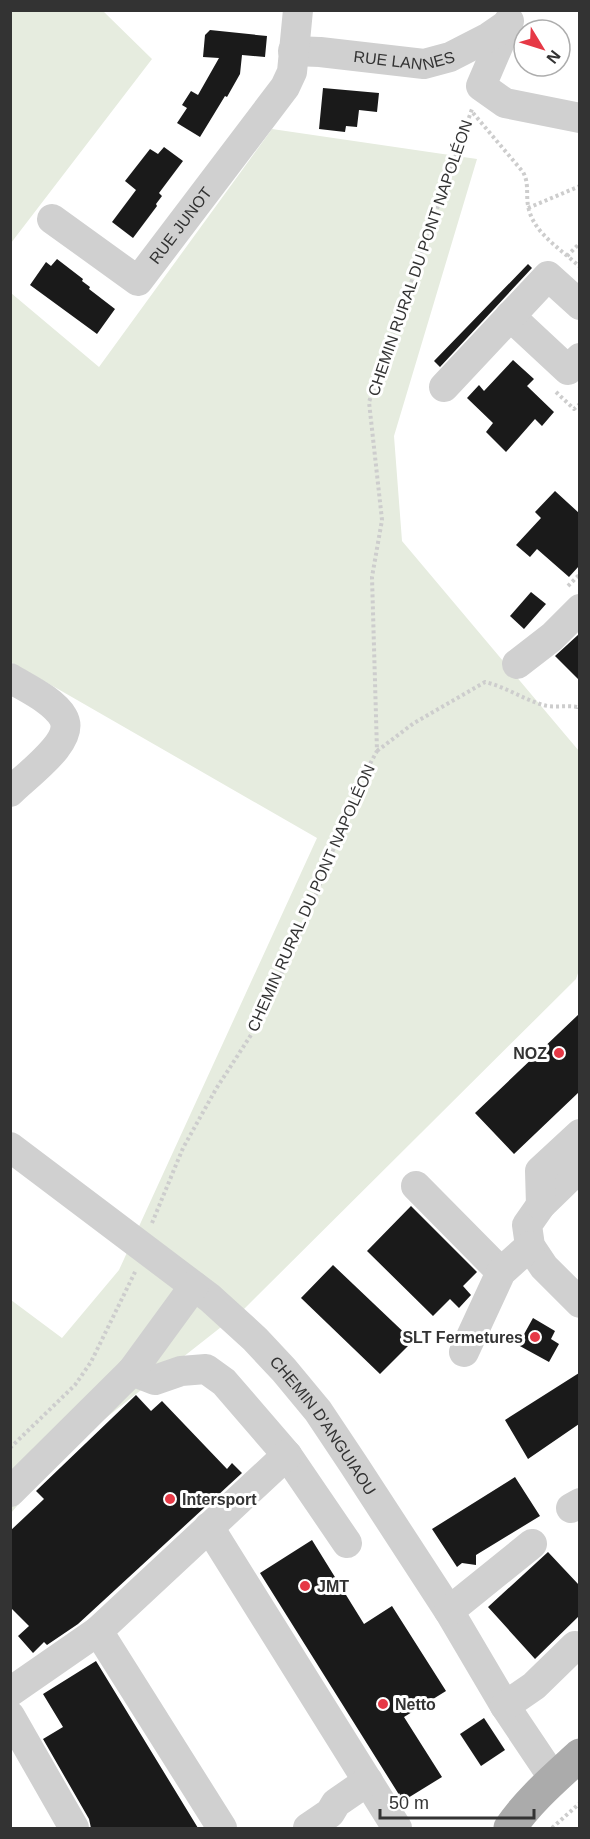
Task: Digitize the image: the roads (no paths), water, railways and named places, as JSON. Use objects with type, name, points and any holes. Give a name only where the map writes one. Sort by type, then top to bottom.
[{"type":"main road","points":[[525,1828],[567,1779],[579,1755]]},
{"type":"main road","points":[[510,1828],[516,1818],[567,1779]]},
{"type":"street","points":[[293,51],[298,10]]},
{"type":"street","points":[[511,17],[476,98],[579,118]]},
{"type":"street","name":"RUE LANNES","points":[[293,51],[424,64],[450,57],[489,37],[511,17]]},
{"type":"street","name":"RUE JUNOT","points":[[52,219],[138,281],[285,87],[292,72],[293,51]]},
{"type":"street","points":[[444,387],[548,276],[579,305]]},
{"type":"street","points":[[510,316],[568,370],[579,358]]},
{"type":"street","points":[[517,664],[552,637],[579,609]]},
{"type":"street","points":[[10,678],[47,700],[63,717],[66,729],[59,746],[10,792]]},
{"type":"street","points":[[541,1205],[540,1171],[579,1134]]},
{"type":"street","name":"CHEMIN D'ANGUIAOU","points":[[10,1147],[194,1286],[255,1339],[284,1370],[318,1411],[449,1611],[505,1706],[567,1779]]},
{"type":"street","points":[[579,1167],[541,1205],[527,1226],[530,1246],[544,1267],[579,1303]]},
{"type":"street","points":[[416,1186],[501,1272]]},
{"type":"street","points":[[464,1352],[501,1272],[530,1246]]},
{"type":"street","points":[[10,1492],[132,1371],[194,1286]]},
{"type":"street","points":[[132,1371],[155,1380],[181,1371],[206,1369],[224,1382],[287,1455],[348,1543]]},
{"type":"street","points":[[10,1692],[98,1630],[287,1455]]},
{"type":"street","points":[[209,1527],[397,1828]]},
{"type":"street","points":[[449,1611],[532,1544]]},
{"type":"street","points":[[98,1630],[222,1828]]},
{"type":"street","points":[[505,1706],[534,1686],[575,1646]]},
{"type":"street","points":[[10,1716],[74,1828]]},
{"type":"street","points":[[326,1823],[336,1803],[368,1781]]},
{"type":"place","name":"NOZ","points":[[559,1053]]},
{"type":"place","name":"SLT Fermetures","points":[[535,1337]]},
{"type":"place","name":"Intersport","points":[[170,1499]]},
{"type":"place","name":"JMT","points":[[305,1586]]},
{"type":"place","name":"Netto","points":[[383,1704]]}]
